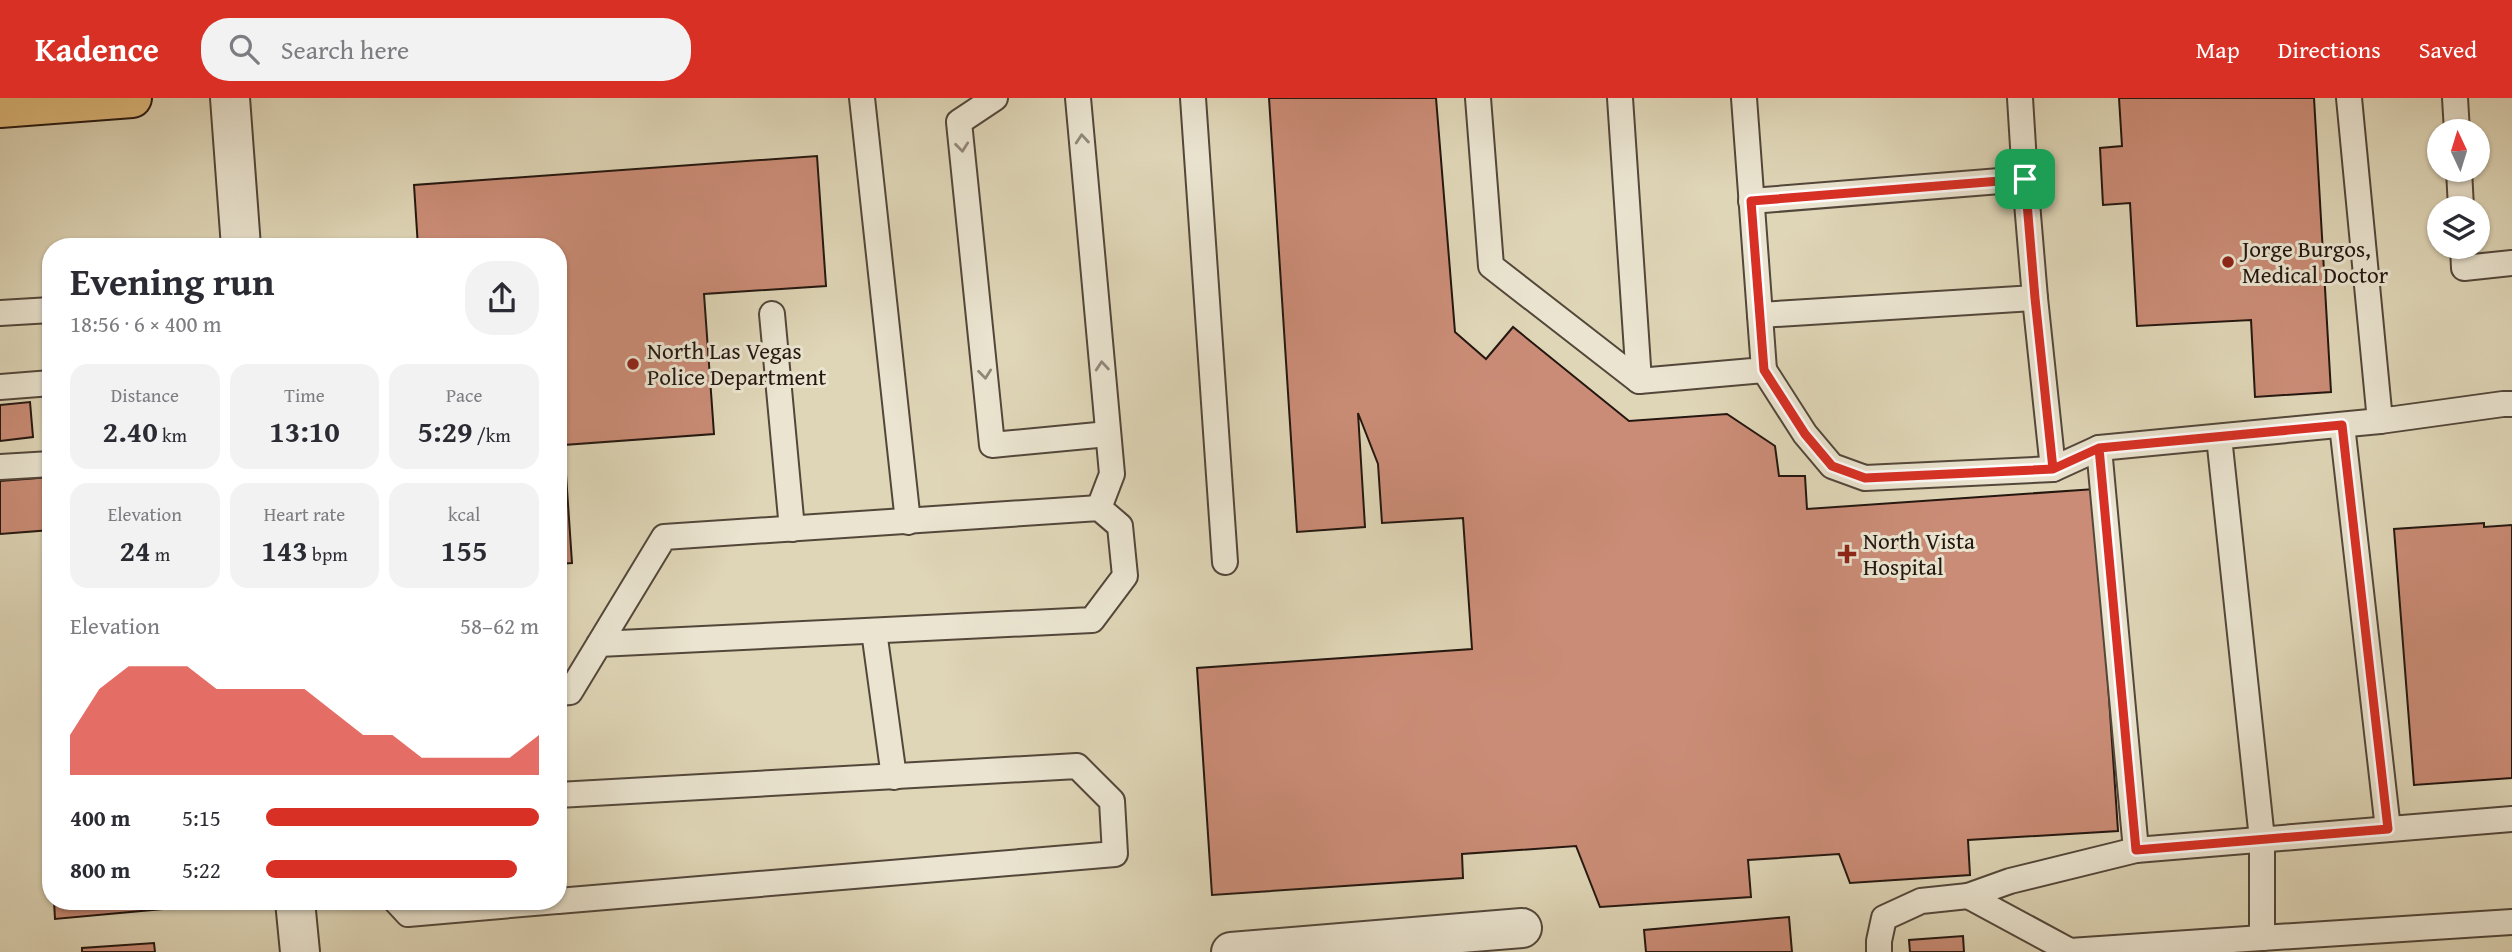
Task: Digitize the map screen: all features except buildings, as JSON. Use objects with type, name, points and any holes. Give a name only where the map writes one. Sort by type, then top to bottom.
[{"type":"main road","points":[[0,108],[132,98]]},
{"type":"street","points":[[230,98],[241,238]]},
{"type":"street","points":[[297,910],[300,952]]},
{"type":"street","points":[[1231,952],[1522,928]]},
{"type":"lane","points":[[862,98],[908,522]]},
{"type":"lane","points":[[995,98],[959,122],[992,445],[1108,434]]},
{"type":"lane","points":[[1078,98],[1112,474],[1099,508]]},
{"type":"lane","points":[[1193,98],[1225,562]]},
{"type":"lane","points":[[1478,98],[1491,267],[1639,381],[1764,370]]},
{"type":"lane","points":[[1620,98],[1639,381]]},
{"type":"lane","points":[[1744,98],[1764,370],[1805,434],[1832,466],[1865,478],[2053,469],[2099,448],[2380,421],[2512,404]]},
{"type":"lane","points":[[2020,98],[2035,298],[2053,469]]},
{"type":"lane","points":[[2349,98],[2380,421]]},
{"type":"lane","points":[[2455,98],[2456,119]]},
{"type":"lane","points":[[1751,201],[2025,179]]},
{"type":"lane","points":[[2464,259],[2464,268],[2512,263]]},
{"type":"lane","points":[[1760,315],[2035,298]]},
{"type":"lane","points":[[0,313],[42,311]]},
{"type":"lane","points":[[772,314],[793,529]]},
{"type":"lane","points":[[0,387],[42,384]]},
{"type":"lane","points":[[2342,425],[2388,829]]},
{"type":"lane","points":[[2219,436],[2262,839],[2262,938]]},
{"type":"lane","points":[[2099,448],[2136,850]]},
{"type":"lane","points":[[0,467],[42,465]]},
{"type":"lane","points":[[567,692],[570,692],[599,644],[664,537],[1099,508],[1120,526],[1125,576],[1092,620],[599,644]]},
{"type":"lane","points":[[874,631],[894,777]]},
{"type":"lane","points":[[567,795],[1077,766],[1112,801],[1115,854],[567,900]]},
{"type":"lane","points":[[1879,952],[1884,918],[1921,901],[1968,896],[2010,881],[2136,850],[2512,819]]},
{"type":"lane","points":[[1968,896],[2070,951],[2193,947],[2262,938],[2512,922]]},
{"type":"lane","points":[[404,910],[408,914],[454,910]]},
{"type":"place","name":"Jorge Burgos, Medical Doctor","points":[[2228,262]]},
{"type":"place","name":"North Las Vegas Police Department","points":[[633,364]]},
{"type":"place","name":"North Vista Hospital","points":[[1847,554]]},
{"type":"route","points":[[2025,179],[1751,201],[1764,370],[1805,434],[1832,466],[1865,478],[2053,469],[2099,448],[2136,850],[2388,829],[2342,425],[2099,448],[2053,469],[2025,179]]}]
